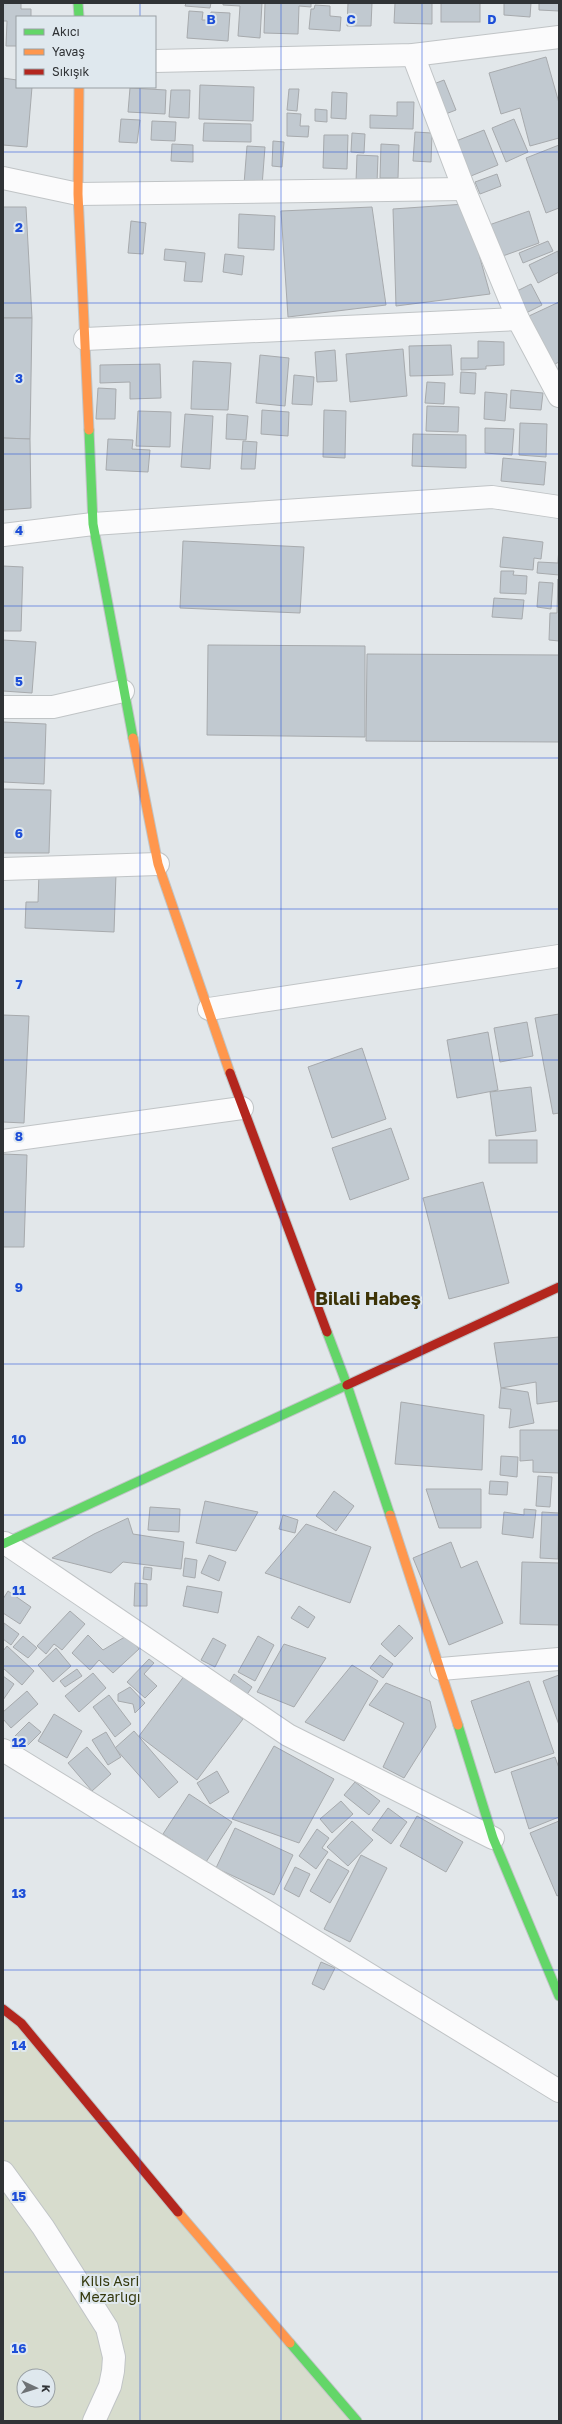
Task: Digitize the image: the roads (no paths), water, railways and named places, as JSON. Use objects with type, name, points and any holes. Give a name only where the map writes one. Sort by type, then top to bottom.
[{"type":"street","points":[[78,3],[79,16]]},
{"type":"street","points":[[156,62],[413,55],[559,37]]},
{"type":"street","points":[[413,55],[464,189],[518,319],[559,396]]},
{"type":"street","points":[[80,88],[78,194],[93,524],[123,691],[158,864],[242,1108],[347,1385],[441,1669],[493,1838],[559,1996]]},
{"type":"street","points":[[3,178],[78,194],[464,189]]},
{"type":"street","points":[[85,339],[518,319]]},
{"type":"street","points":[[3,534],[93,524],[492,497],[559,507]]},
{"type":"street","points":[[3,707],[53,707],[123,691]]},
{"type":"street","points":[[3,869],[158,864]]},
{"type":"street","points":[[209,1009],[559,956]]},
{"type":"street","points":[[3,1141],[242,1108]]},
{"type":"street","points":[[4,1544],[559,1287]]},
{"type":"street","points":[[4,1544],[288,1734],[493,1838]]},
{"type":"street","points":[[441,1669],[559,1658]]},
{"type":"street","points":[[3,1750],[559,2090]]},
{"type":"street","points":[[3,2009],[21,2023],[235,2280],[357,2421]]},
{"type":"street","points":[[3,2172],[43,2227],[107,2328],[114,2357],[112,2372],[110,2386],[94,2421]]},
{"type":"district","name":"Bilali Habeş","points":[[368,1299]]},
{"type":"park label","name":"Kilis Asri Mezarlığı","points":[[110,2290]]}]
